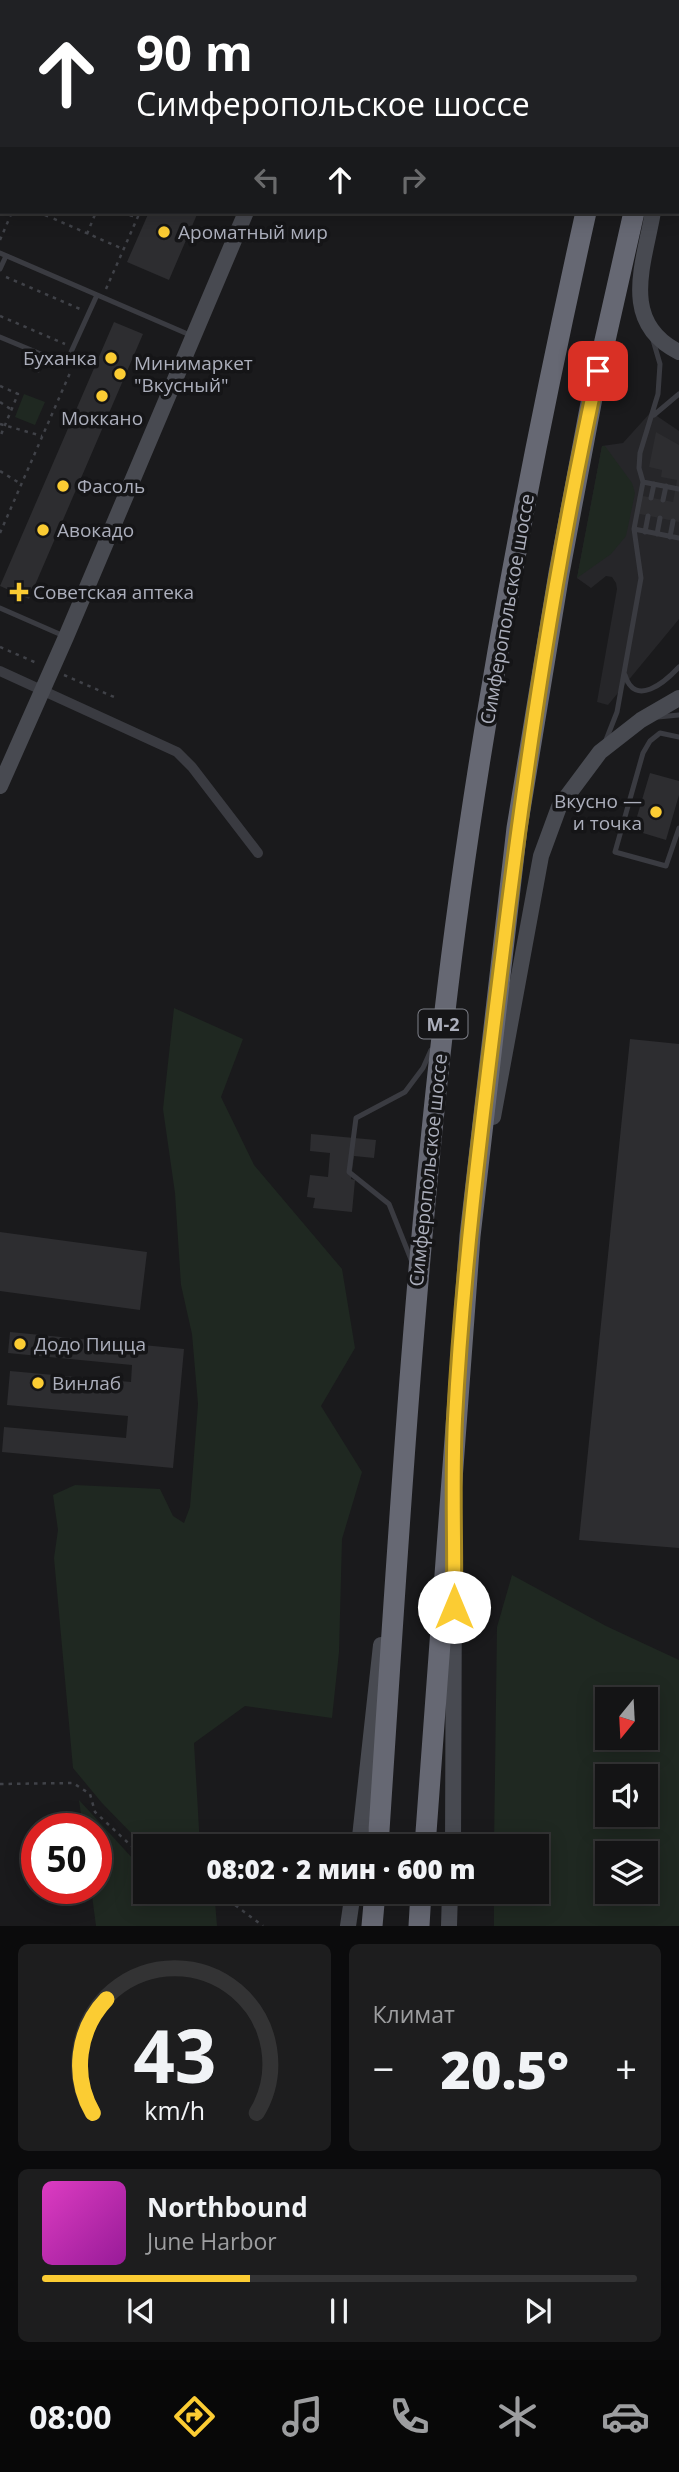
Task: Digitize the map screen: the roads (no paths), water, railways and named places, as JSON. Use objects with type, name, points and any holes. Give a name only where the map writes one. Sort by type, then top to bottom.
[{"type":"highway","name":"Симферопольское шоссе","points":[[379,1834],[417,1275],[443,1025],[470,825],[514,561],[549,379],[586,214]]},
{"type":"highway","name":"М-2","points":[[426,1834],[470,1236],[517,828],[559,573],[592,398],[634,214]]},
{"type":"highway","points":[[372,1926],[373,1904]]},
{"type":"highway","points":[[419,1926],[420,1904]]},
{"type":"street","points":[[0,786],[44,690],[245,214]]},
{"type":"street","points":[[653,214],[639,289],[641,312],[649,328],[663,343],[679,352]]},
{"type":"street","points":[[0,671],[177,752],[192,767],[258,853]]},
{"type":"street","points":[[470,1236],[541,856],[559,807],[600,752],[641,720],[679,698]]},
{"type":"street","points":[[360,1834],[408,1406]]},
{"type":"street","points":[[453,1834],[455,1420]]},
{"type":"street","points":[[348,1926],[352,1904]]},
{"type":"street","points":[[449,1926],[450,1904]]},
{"type":"lane","points":[[0,269],[3,255],[194,337]]},
{"type":"lane","points":[[0,337],[66,363],[97,295]]},
{"type":"lane","points":[[600,752],[617,712],[641,578],[634,529],[643,482],[639,468],[640,453],[658,394],[660,364],[649,328]]},
{"type":"lane","points":[[652,417],[679,394]]},
{"type":"lane","points":[[643,482],[679,489]]},
{"type":"lane","points":[[651,498],[654,484]]},
{"type":"lane","points":[[663,500],[666,486]]},
{"type":"lane","points":[[645,532],[648,516]]},
{"type":"lane","points":[[657,534],[660,518]]},
{"type":"lane","points":[[670,537],[673,521]]},
{"type":"lane","points":[[634,529],[679,538]]},
{"type":"lane","points":[[0,608],[66,637]]},
{"type":"lane","points":[[625,669],[625,677],[630,685],[637,690],[647,691],[657,687],[679,667]]},
{"type":"lane","points":[[641,720],[679,715]]},
{"type":"lane","points":[[679,737],[660,733],[650,741],[637,770],[615,852],[666,866],[679,828]]},
{"type":"lane","points":[[417,1275],[388,1204],[349,1172],[356,1118],[405,1092],[423,1069],[443,1025]]},
{"type":"place","name":"Ароматный мир","points":[[164,232]]},
{"type":"place","name":"Буханка","points":[[111,358]]},
{"type":"place","name":"Минимаркет \"Вкусный\"","points":[[120,374]]},
{"type":"place","name":"Моккано","points":[[102,396]]},
{"type":"place","name":"Фасоль","points":[[63,486]]},
{"type":"place","name":"Авокадо","points":[[43,530]]},
{"type":"place","name":"Советская аптека","points":[[19,592]]},
{"type":"place","name":"Вкусно — и точка","points":[[656,812]]},
{"type":"place","name":"Додо Пицца","points":[[20,1344]]},
{"type":"place","name":"Винлаб","points":[[38,1383]]}]
